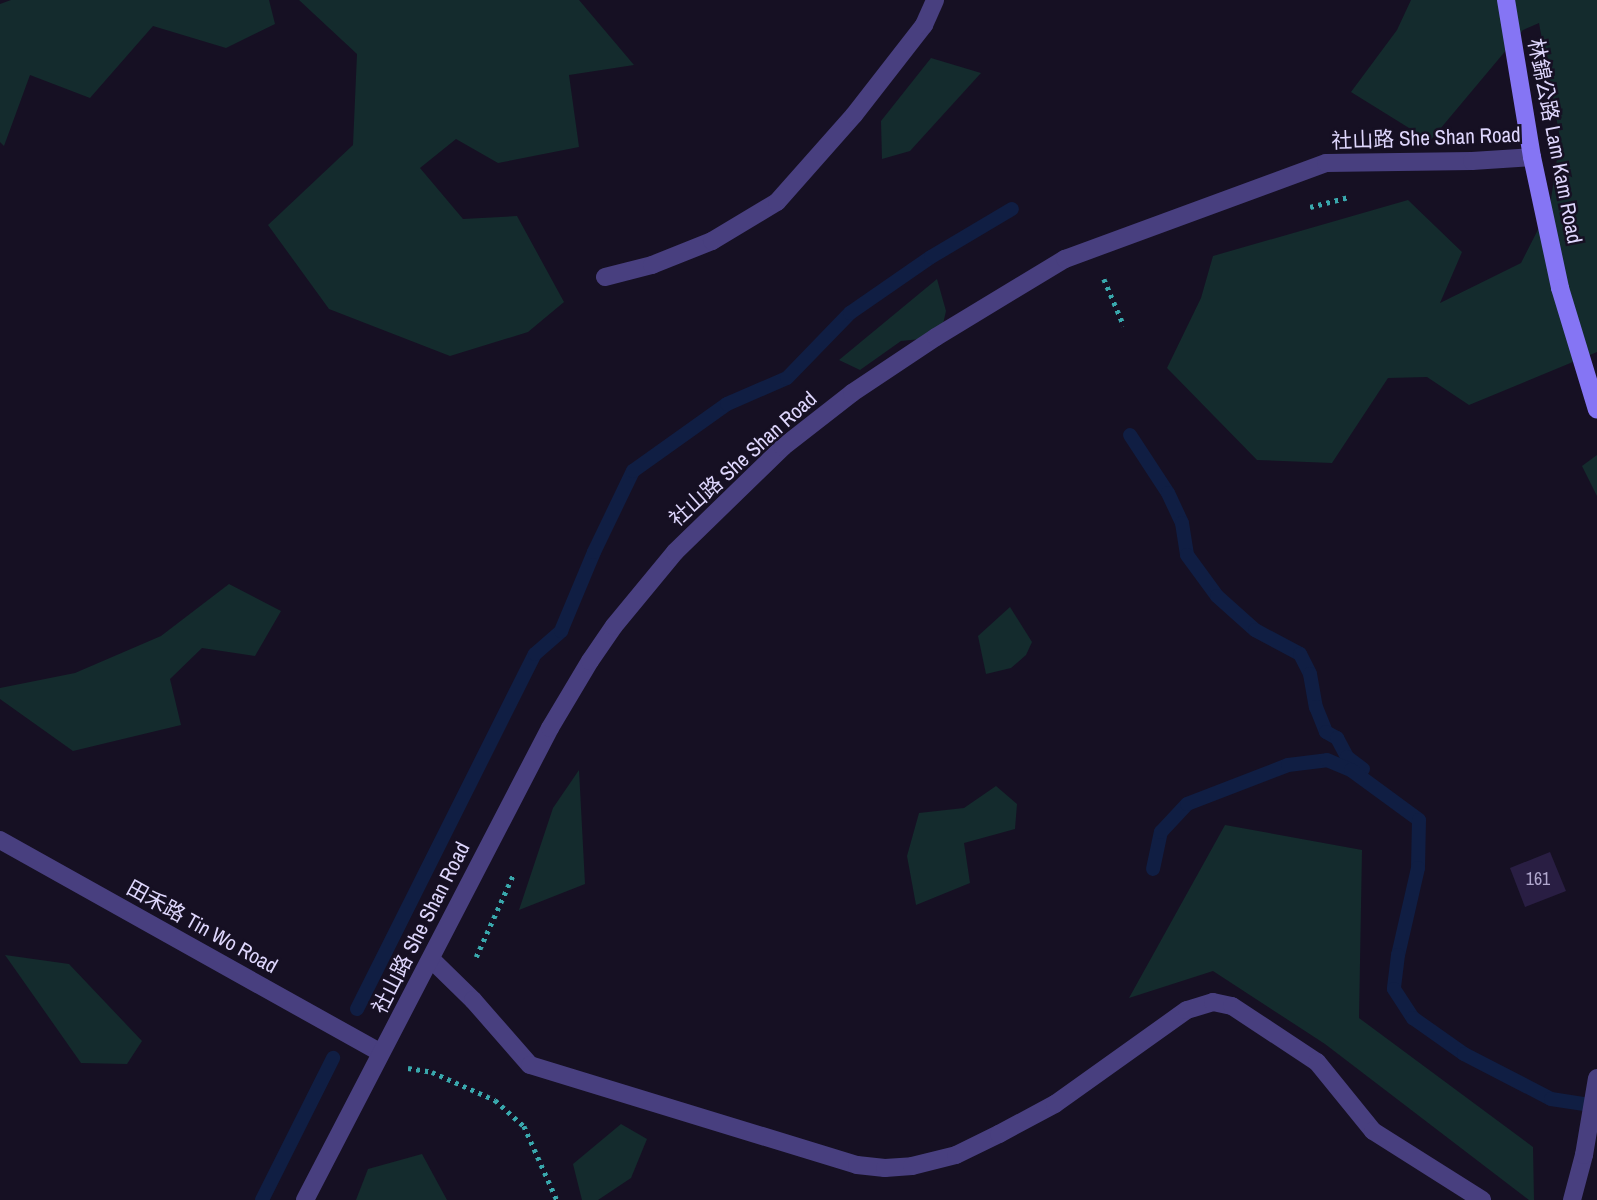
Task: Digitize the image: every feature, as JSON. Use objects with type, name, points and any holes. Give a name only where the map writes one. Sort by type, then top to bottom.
[{"type":"main road","name":"林錦公路 Lam Kam Road","points":[[1506,0],[1532,157],[1560,288],[1597,410]]},
{"type":"street","points":[[605,277],[652,265],[712,241],[777,202],[854,116],[924,25],[935,0]]},
{"type":"street","name":"社山路 She Shan Road","points":[[305,1200],[550,728],[614,626],[710,515],[783,447],[842,400],[936,337],[1065,259],[1326,163],[1472,161],[1532,157]]},
{"type":"street","name":"田禾路 Tin Wo Road","points":[[0,840],[382,1053]]},
{"type":"street","points":[[430,959],[473,1000],[530,1065],[857,1165],[885,1168],[912,1166],[956,1155],[1055,1104],[1187,1010],[1213,1002],[1232,1006],[1317,1062],[1373,1131],[1482,1200]]},
{"type":"street","points":[[1572,1200],[1584,1155],[1597,1078]]},
{"type":"path","points":[[1306,208],[1355,196]]},
{"type":"path","points":[[1101,272],[1124,326]]},
{"type":"path","points":[[453,983],[477,956],[515,869]]},
{"type":"path","points":[[397,1066],[432,1072],[495,1100],[524,1126],[557,1200]]},
{"type":"green space","points":[[11,0],[269,0],[275,24],[226,48],[153,26],[90,98],[30,75],[4,146],[0,142],[0,4]]},
{"type":"green space","points":[[299,0],[579,0],[634,65],[569,75],[579,147],[498,163],[456,139],[420,168],[463,219],[517,216],[564,302],[528,332],[450,356],[329,309],[268,225],[353,145],[357,54]]},
{"type":"green space","points":[[1411,0],[1597,0],[1597,352],[1469,405],[1427,377],[1388,378],[1332,463],[1257,460],[1167,368],[1201,298],[1213,256],[1408,200],[1462,252],[1440,303],[1521,263],[1550,206],[1560,138],[1539,23],[1523,30],[1430,141],[1351,92],[1397,30]]},
{"type":"green space","points":[[931,58],[981,73],[910,151],[882,159],[881,121]]},
{"type":"green space","points":[[937,279],[946,311],[940,337],[901,341],[860,370],[839,360]]},
{"type":"green space","points":[[1597,455],[1597,496],[1582,466]]},
{"type":"green space","points":[[229,584],[281,611],[255,656],[202,648],[170,679],[181,725],[73,751],[0,699],[0,688],[75,673],[161,636]]},
{"type":"green space","points":[[1010,607],[1032,642],[1026,655],[1011,668],[986,674],[978,636]]},
{"type":"green space","points":[[579,770],[585,884],[519,910],[553,808]]},
{"type":"green space","points":[[996,786],[1017,804],[1015,829],[964,843],[970,883],[916,905],[907,856],[919,813],[964,808]]},
{"type":"green space","points":[[1225,825],[1362,850],[1359,1018],[1533,1147],[1534,1200],[1529,1200],[1325,1044],[1213,971],[1129,998]]},
{"type":"green space","points":[[5,955],[69,964],[142,1041],[127,1064],[81,1063]]},
{"type":"green space","points":[[621,1124],[647,1139],[631,1178],[598,1200],[582,1200],[573,1164]]},
{"type":"green space","points":[[422,1154],[447,1200],[356,1200],[368,1169]]},
{"type":"building","points":[[1550,852],[1566,891],[1525,907],[1510,868]]},
{"type":"waterway","points":[[357,1009],[535,654],[561,631],[594,552],[633,471],[727,404],[787,378],[850,313],[931,257],[1012,209]]},
{"type":"waterway","points":[[1130,435],[1168,493],[1182,523],[1187,555],[1217,596],[1255,630],[1300,654],[1310,674],[1316,707],[1326,732],[1337,738],[1347,757],[1363,769]]},
{"type":"waterway","points":[[1153,869],[1161,832],[1187,804],[1288,765],[1327,760],[1351,770],[1419,820],[1418,868],[1398,955],[1394,989],[1413,1018],[1464,1054],[1551,1099],[1597,1106]]},
{"type":"waterway","points":[[262,1200],[333,1058]]}]
